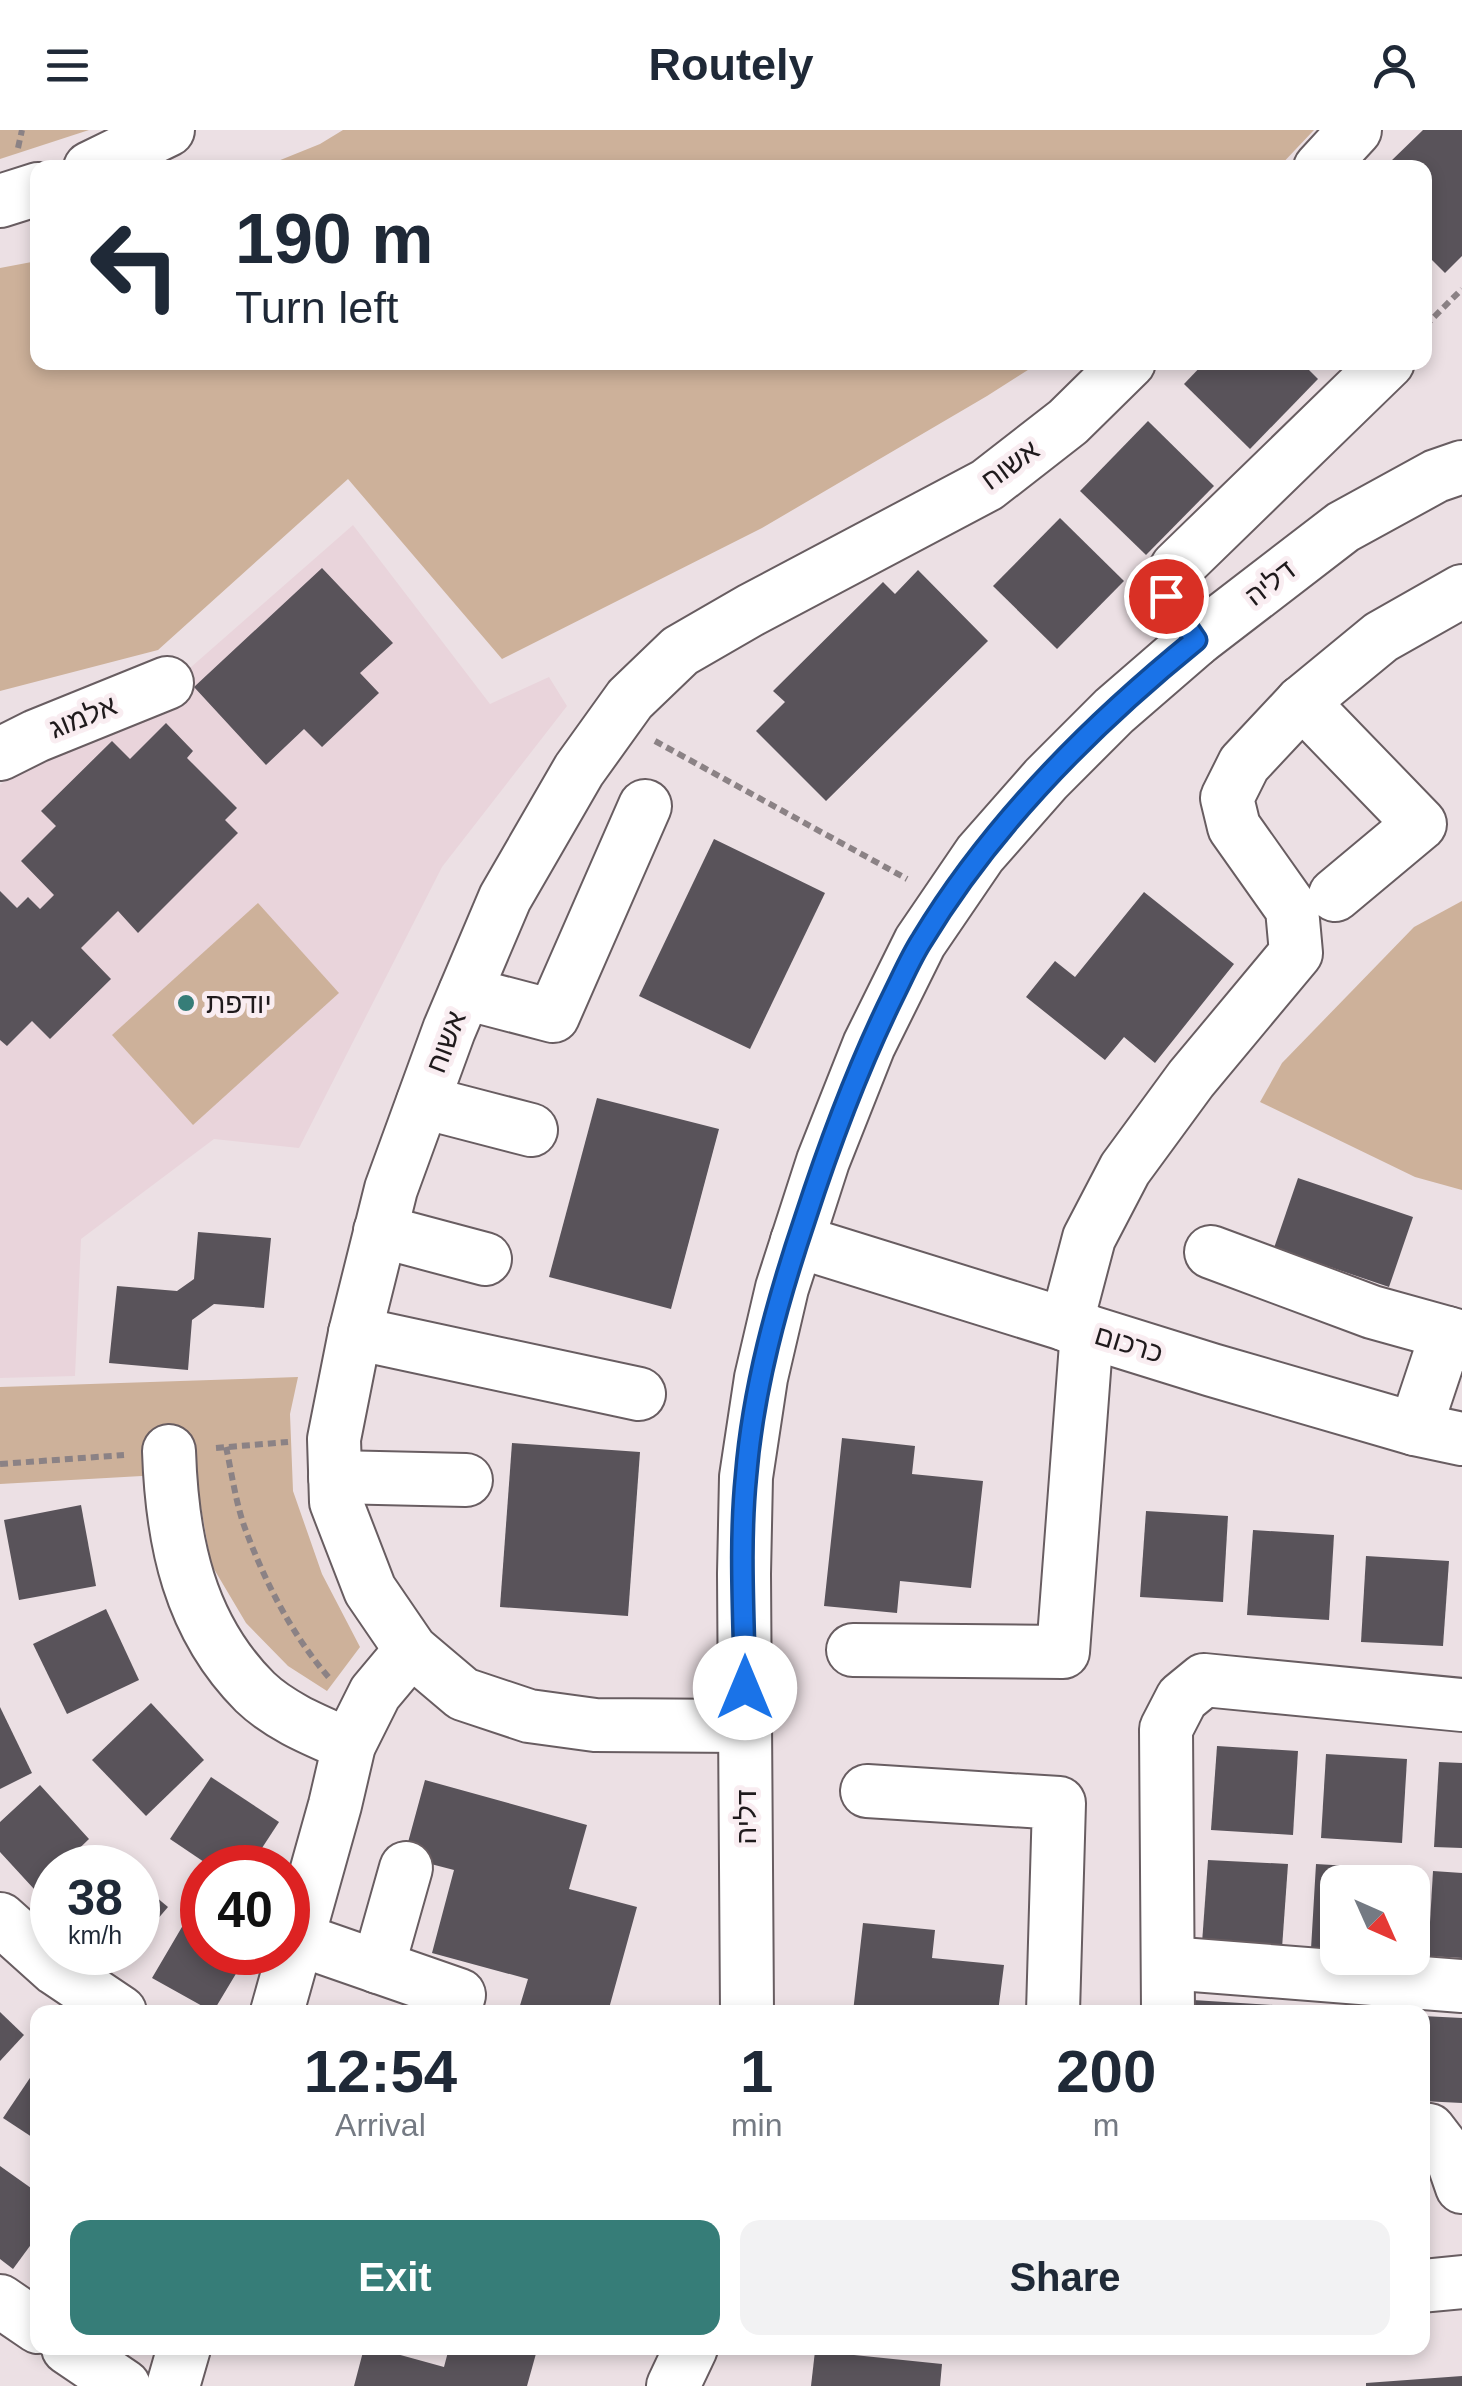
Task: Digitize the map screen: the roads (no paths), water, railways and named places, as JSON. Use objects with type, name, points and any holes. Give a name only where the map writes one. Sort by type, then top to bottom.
[{"type":"street","points":[[106,160],[168,130]]},
{"type":"street","points":[[1328,160],[1356,130]]},
{"type":"street","points":[[0,201],[30,192]]},
{"type":"street","name":"אשוח","points":[[745,1726],[595,1725],[528,1716],[464,1694],[411,1650],[370,1590],[336,1502],[334,1439],[391,1188],[505,898],[579,770],[630,698],[680,651],[987,485],[1068,422],[1121,370]]},
{"type":"street","points":[[1196,640],[1166,596],[1167,584],[1177,566],[1380,370]]},
{"type":"street","name":"דליה","points":[[747,2005],[746,1477],[760,1378],[782,1288],[823,1160],[869,1044],[920,942],[980,854],[1046,778],[1114,711],[1196,640],[1343,527],[1436,476],[1462,467]]},
{"type":"street","points":[[853,1650],[1064,1652],[1077,1328],[1089,1238],[1126,1168],[1191,1079],[1296,953],[1292,910],[1234,827],[1228,798],[1244,764],[1302,702],[1381,637],[1462,591]]},
{"type":"street","name":"אלמוג","points":[[0,754],[166,683]]},
{"type":"street","points":[[1302,702],[1420,824],[1334,895]]},
{"type":"street","points":[[465,993],[553,1016],[645,806]]},
{"type":"street","points":[[423,1102],[531,1130]]},
{"type":"street","points":[[380,1232],[485,1258]]},
{"type":"street","name":"כרכום","points":[[797,1241],[1438,1434]]},
{"type":"street","points":[[1211,1252],[1372,1312],[1454,1335],[1438,1434]]},
{"type":"street","points":[[355,1333],[639,1394]]},
{"type":"street","points":[[169,1451],[170,1492],[185,1575],[212,1638],[256,1694],[303,1726],[356,1730]]},
{"type":"street","points":[[335,1477],[466,1480]]},
{"type":"street","points":[[310,1897],[356,1730],[375,1693],[411,1650]]},
{"type":"street","points":[[1462,1705],[1204,1680],[1182,1698],[1166,1728],[1168,1988],[1462,1986]]},
{"type":"street","points":[[867,1790],[1059,1803],[1053,2005]]},
{"type":"street","points":[[378,1967],[406,1868]]},
{"type":"street","points":[[0,1919],[56,1969],[110,2005]]},
{"type":"street","points":[[310,1944],[459,1995],[456,2005]]},
{"type":"street","points":[[279,2005],[288,1975]]},
{"type":"street","points":[[1430,2130],[1453,2161],[1462,2189],[1430,2191]]},
{"type":"street","points":[[1430,2285],[1462,2282]]},
{"type":"street","points":[[0,2301],[30,2321]]},
{"type":"street","points":[[78,2355],[124,2386]]},
{"type":"street","points":[[173,2386],[182,2355]]},
{"type":"street","points":[[673,2386],[688,2355]]},
{"type":"place","name":"יודפת","points":[[186,1003]]}]
